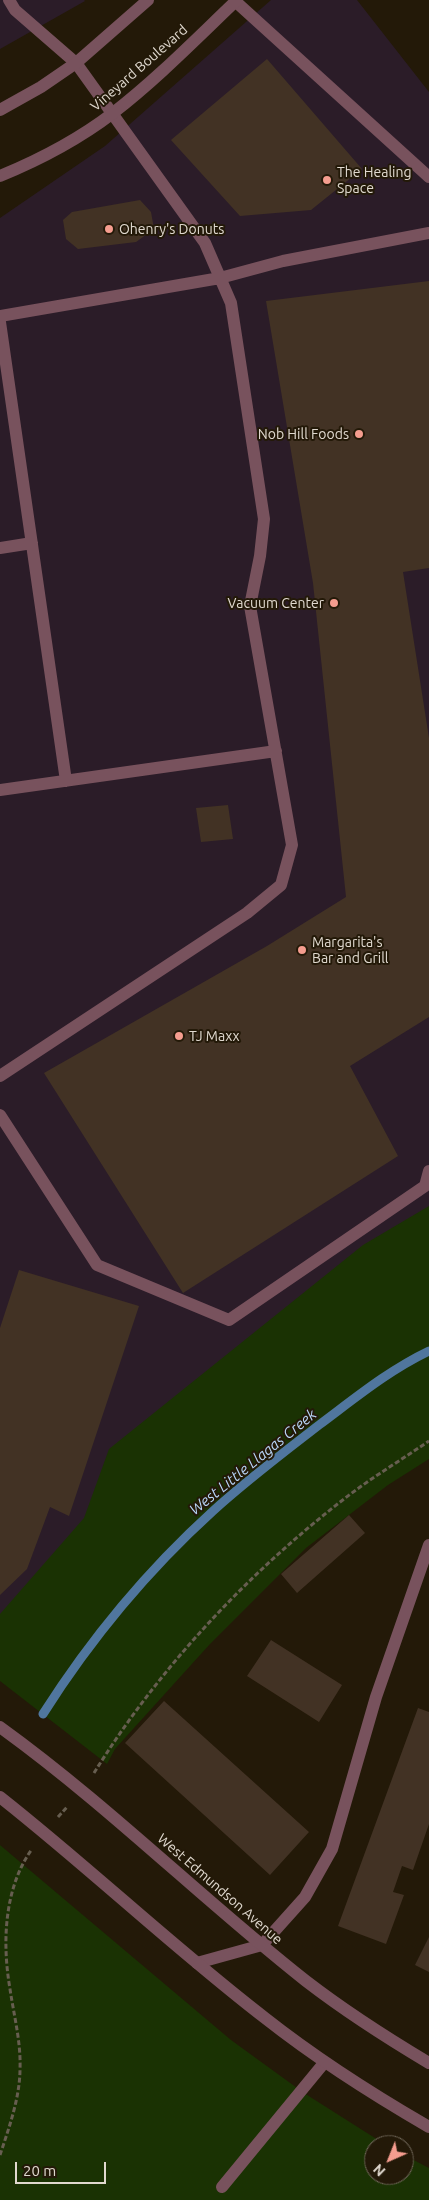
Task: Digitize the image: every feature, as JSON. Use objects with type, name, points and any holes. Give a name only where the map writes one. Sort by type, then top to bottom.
[{"type":"street","points":[[0,1076],[240,918],[281,885],[292,845],[250,606],[260,556],[264,519],[232,303],[205,243],[76,63],[15,10],[9,0]]},
{"type":"street","points":[[0,110],[41,87],[76,63],[148,0]]},
{"type":"street","points":[[236,1],[429,177]]},
{"type":"street","name":"Vineyard Boulevard","points":[[0,176],[68,143],[112,114],[152,80],[236,1]]},
{"type":"street","points":[[0,316],[220,278],[284,261],[429,233]]},
{"type":"street","points":[[0,322],[66,781]]},
{"type":"street","points":[[0,548],[32,543]]},
{"type":"street","points":[[0,790],[276,751]]},
{"type":"street","points":[[0,1136],[2,1118]]},
{"type":"street","points":[[2,1118],[98,1265],[229,1320],[425,1186],[429,1171]]},
{"type":"street","points":[[197,1963],[262,1945],[305,1896],[332,1849],[376,1697],[429,1546]]},
{"type":"street","name":"West Edmundson Avenue","points":[[0,1727],[81,1789],[262,1945],[353,2016],[429,2063]]},
{"type":"street","points":[[0,1797],[53,1839],[264,2018],[324,2063],[376,2097],[429,2127]]},
{"type":"street","points":[[222,2188],[324,2063]]},
{"type":"path","points":[[94,1773],[119,1733],[167,1671],[236,1594],[293,1541],[345,1498],[429,1441]]},
{"type":"path","points":[[55,1821],[70,1802]]},
{"type":"path","points":[[0,2154],[11,2121],[20,2071],[19,2038],[10,1987],[6,1934],[10,1898],[21,1866],[31,1850]]},
{"type":"shaded area","points":[[0,0],[84,0],[85,1],[0,49]]},
{"type":"shaded area","points":[[271,0],[357,0],[429,92],[429,1209],[0,1638],[0,218],[105,146]]},
{"type":"green space","points":[[429,1206],[429,1459],[388,1485],[306,1548],[210,1644],[115,1749],[107,1764],[0,1681],[0,1614],[84,1518],[109,1449],[363,1245]]},
{"type":"green space","points":[[0,1845],[231,2040],[304,2093],[370,2135],[364,2135],[364,2185],[414,2185],[414,2160],[429,2168],[429,2200],[0,2200]]},
{"type":"building","points":[[267,59],[362,169],[311,210],[240,216],[171,140]]},
{"type":"building","points":[[140,200],[151,212],[154,229],[136,242],[78,249],[66,239],[63,220],[72,212]]},
{"type":"building","points":[[429,281],[429,568],[403,572],[429,738],[429,1017],[350,1066],[398,1156],[183,1293],[44,1073],[267,946],[346,897],[313,583],[266,301]]},
{"type":"building","points":[[228,805],[233,839],[201,842],[196,808]]},
{"type":"building","points":[[19,1270],[139,1306],[69,1516],[50,1507],[27,1569],[0,1595],[0,1328]]},
{"type":"building","points":[[349,1515],[365,1533],[297,1593],[281,1574]]},
{"type":"building","points":[[271,1640],[342,1685],[319,1722],[247,1676]]},
{"type":"building","points":[[164,1701],[309,1832],[270,1875],[125,1743]]},
{"type":"building","points":[[418,1708],[429,1712],[429,1824],[413,1870],[402,1866],[393,1892],[404,1895],[386,1944],[338,1926]]},
{"type":"building","points":[[429,1937],[429,1972],[415,1965]]},
{"type":"waterway","name":"West Little Llagas Creek","points":[[43,1714],[80,1659],[121,1607],[166,1557],[213,1511],[265,1467],[359,1395],[400,1367],[429,1351]]},
{"type":"place","name":"The Healing Space","points":[[327,180]]},
{"type":"place","name":"Ohenry's Donuts","points":[[109,229]]},
{"type":"place","name":"Nob Hill Foods","points":[[359,434]]},
{"type":"place","name":"Vacuum Center","points":[[334,603]]},
{"type":"place","name":"Margarita's Bar and Grill","points":[[302,950]]},
{"type":"place","name":"TJ Maxx","points":[[179,1036]]}]
